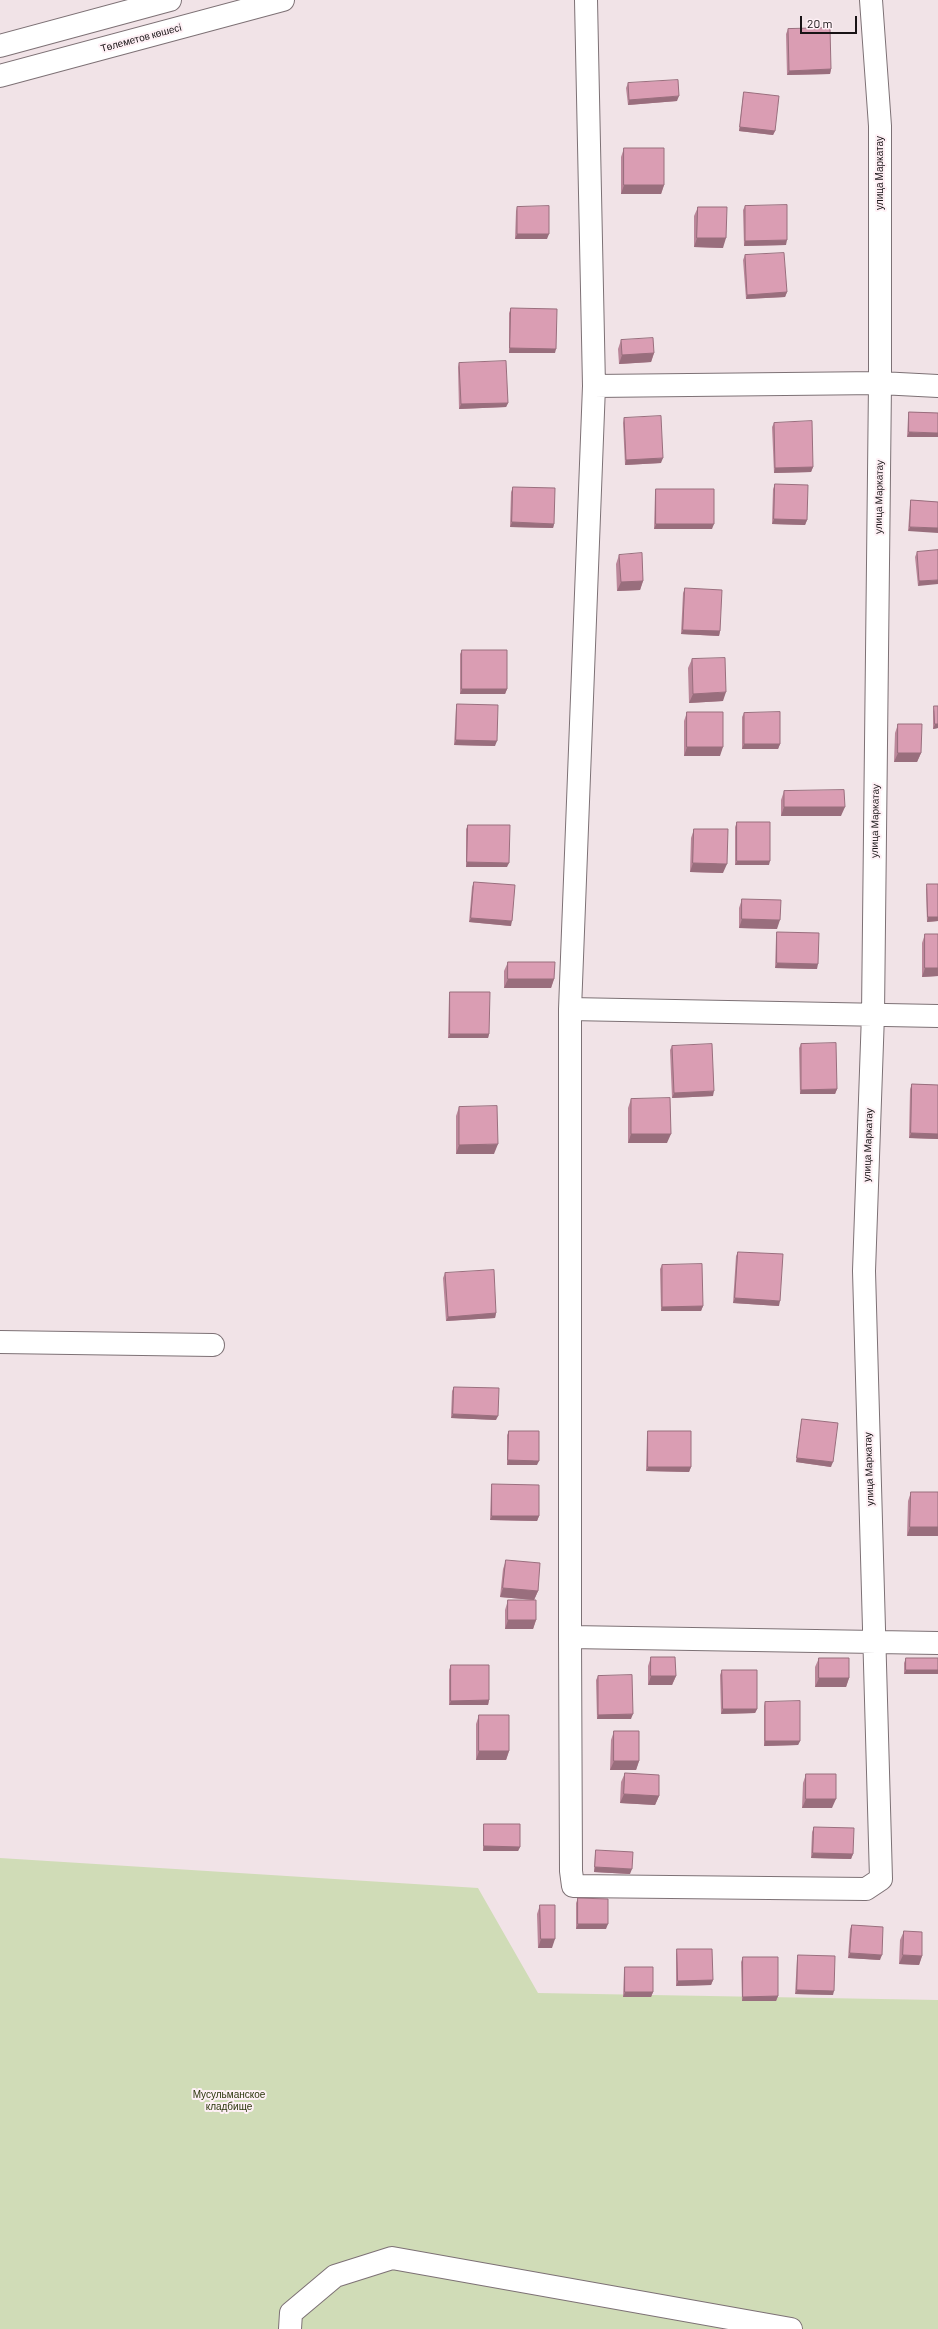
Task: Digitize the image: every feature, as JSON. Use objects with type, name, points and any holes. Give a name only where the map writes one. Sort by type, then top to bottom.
[{"type":"street","points":[[0,46],[170,0]]},
{"type":"street","name":"Төлеметов көшесі","points":[[0,76],[283,0]]},
{"type":"street","points":[[586,0],[594,386],[570,1009],[570,1637],[938,1643]]},
{"type":"street","name":"улица Маркатау","points":[[570,1637],[571,1864],[573,1886],[866,1889],[881,1880],[864,1271],[873,1014],[880,383],[880,126],[871,0]]},
{"type":"street","points":[[594,386],[880,383],[938,386]]},
{"type":"street","points":[[570,1009],[938,1016]]},
{"type":"street","points":[[0,1342],[212,1346]]},
{"type":"street","points":[[290,2329],[291,2313],[335,2276],[392,2258],[791,2329]]},
{"type":"green space","name":"Мусульманское кладбище","points":[[0,1858],[478,1888],[538,1993],[938,2000],[938,2329],[0,2329]]},
{"type":"building","points":[[830,28],[831,69],[789,71],[788,29]]},
{"type":"building","points":[[678,80],[679,96],[629,100],[628,83]]},
{"type":"building","points":[[744,92],[779,96],[775,131],[740,127]]},
{"type":"building","points":[[624,148],[664,148],[664,185],[624,185]]},
{"type":"building","points":[[787,205],[787,240],[745,241],[745,206]]},
{"type":"building","points":[[549,206],[549,234],[517,234],[517,207]]},
{"type":"building","points":[[698,207],[727,207],[726,238],[697,238]]},
{"type":"building","points":[[784,253],[787,292],[747,295],[745,255]]},
{"type":"building","points":[[511,308],[557,309],[556,349],[510,348]]},
{"type":"building","points":[[653,338],[654,353],[622,355],[621,340]]},
{"type":"building","points":[[506,361],[508,403],[461,404],[459,363]]},
{"type":"building","points":[[909,412],[938,413],[938,433],[909,432]]},
{"type":"building","points":[[661,416],[663,458],[626,460],[624,418]]},
{"type":"building","points":[[812,421],[813,467],[775,468],[774,423]]},
{"type":"building","points":[[775,484],[808,485],[807,520],[774,519]]},
{"type":"building","points":[[513,487],[555,488],[554,524],[512,522]]},
{"type":"building","points":[[656,489],[714,489],[714,524],[656,524]]},
{"type":"building","points":[[911,500],[938,502],[938,528],[910,527]]},
{"type":"building","points":[[938,550],[938,580],[919,581],[917,552]]},
{"type":"building","points":[[642,553],[643,581],[621,582],[619,555]]},
{"type":"building","points":[[685,588],[722,590],[720,631],[683,630]]},
{"type":"building","points":[[462,650],[507,650],[507,689],[462,689]]},
{"type":"building","points":[[725,658],[726,692],[693,694],[692,659]]},
{"type":"building","points":[[457,704],[498,705],[497,741],[456,740]]},
{"type":"building","points":[[934,706],[938,706],[938,724],[935,724]]},
{"type":"building","points":[[687,712],[723,712],[723,747],[687,747]]},
{"type":"building","points":[[780,712],[780,744],[744,744],[744,713]]},
{"type":"building","points":[[898,724],[922,724],[921,753],[898,753]]},
{"type":"building","points":[[844,790],[845,807],[784,807],[784,791]]},
{"type":"building","points":[[737,822],[770,822],[770,861],[737,861]]},
{"type":"building","points":[[468,825],[510,825],[509,863],[467,862]]},
{"type":"building","points":[[694,829],[728,829],[727,864],[693,863]]},
{"type":"building","points":[[474,882],[515,885],[512,921],[471,918]]},
{"type":"building","points":[[927,884],[938,884],[938,917],[928,917]]},
{"type":"building","points":[[742,899],[781,900],[780,920],[742,919]]},
{"type":"building","points":[[777,932],[819,933],[818,964],[777,963]]},
{"type":"building","points":[[925,934],[938,934],[938,968],[925,968]]},
{"type":"building","points":[[508,962],[555,962],[554,979],[508,979]]},
{"type":"building","points":[[450,992],[490,992],[489,1034],[450,1034]]},
{"type":"building","points":[[836,1043],[837,1089],[801,1090],[801,1044]]},
{"type":"building","points":[[712,1044],[714,1091],[674,1093],[672,1046]]},
{"type":"building","points":[[912,1084],[938,1085],[938,1134],[911,1133]]},
{"type":"building","points":[[670,1098],[671,1134],[631,1134],[631,1099]]},
{"type":"building","points":[[497,1106],[498,1144],[459,1145],[459,1107]]},
{"type":"building","points":[[738,1252],[783,1254],[780,1301],[735,1298]]},
{"type":"building","points":[[702,1264],[703,1306],[662,1307],[662,1265]]},
{"type":"building","points":[[494,1270],[496,1313],[448,1317],[445,1273]]},
{"type":"building","points":[[454,1387],[499,1388],[498,1416],[453,1414]]},
{"type":"building","points":[[802,1419],[838,1423],[833,1462],[797,1458]]},
{"type":"building","points":[[509,1431],[539,1431],[539,1461],[508,1460]]},
{"type":"building","points":[[648,1431],[691,1431],[691,1467],[648,1467]]},
{"type":"building","points":[[492,1484],[539,1485],[539,1516],[492,1516]]},
{"type":"building","points":[[911,1492],[938,1492],[938,1527],[910,1527]]},
{"type":"building","points":[[506,1560],[540,1563],[538,1591],[503,1588]]},
{"type":"building","points":[[508,1600],[536,1600],[536,1620],[508,1620]]},
{"type":"building","points":[[651,1657],[675,1657],[676,1676],[651,1676]]},
{"type":"building","points":[[819,1658],[849,1658],[849,1678],[819,1678]]},
{"type":"building","points":[[906,1658],[938,1658],[938,1670],[906,1670]]},
{"type":"building","points":[[451,1665],[489,1665],[489,1700],[451,1701]]},
{"type":"building","points":[[722,1670],[757,1670],[757,1709],[723,1709]]},
{"type":"building","points":[[632,1675],[633,1714],[598,1715],[598,1676]]},
{"type":"building","points":[[800,1701],[800,1741],[765,1741],[765,1702]]},
{"type":"building","points":[[479,1715],[509,1715],[509,1751],[479,1751]]},
{"type":"building","points":[[614,1731],[639,1731],[639,1761],[614,1761]]},
{"type":"building","points":[[625,1773],[659,1775],[659,1796],[624,1794]]},
{"type":"building","points":[[806,1774],[836,1774],[836,1799],[806,1799]]},
{"type":"building","points":[[484,1824],[520,1824],[520,1847],[484,1846]]},
{"type":"building","points":[[814,1827],[854,1828],[853,1854],[813,1853]]},
{"type":"building","points":[[596,1850],[633,1852],[632,1869],[595,1867]]},
{"type":"building","points":[[578,1898],[608,1899],[608,1924],[578,1924]]},
{"type":"building","points":[[540,1905],[555,1905],[555,1939],[541,1939]]},
{"type":"building","points":[[852,1925],[883,1927],[882,1955],[850,1953]]},
{"type":"building","points":[[904,1931],[922,1932],[922,1956],[903,1955]]},
{"type":"building","points":[[677,1949],[712,1949],[713,1980],[678,1981]]},
{"type":"building","points":[[798,1955],[835,1956],[834,1991],[797,1990]]},
{"type":"building","points":[[743,1957],[778,1957],[778,1996],[743,1997]]},
{"type":"building","points":[[625,1967],[653,1967],[653,1992],[625,1992]]}]
